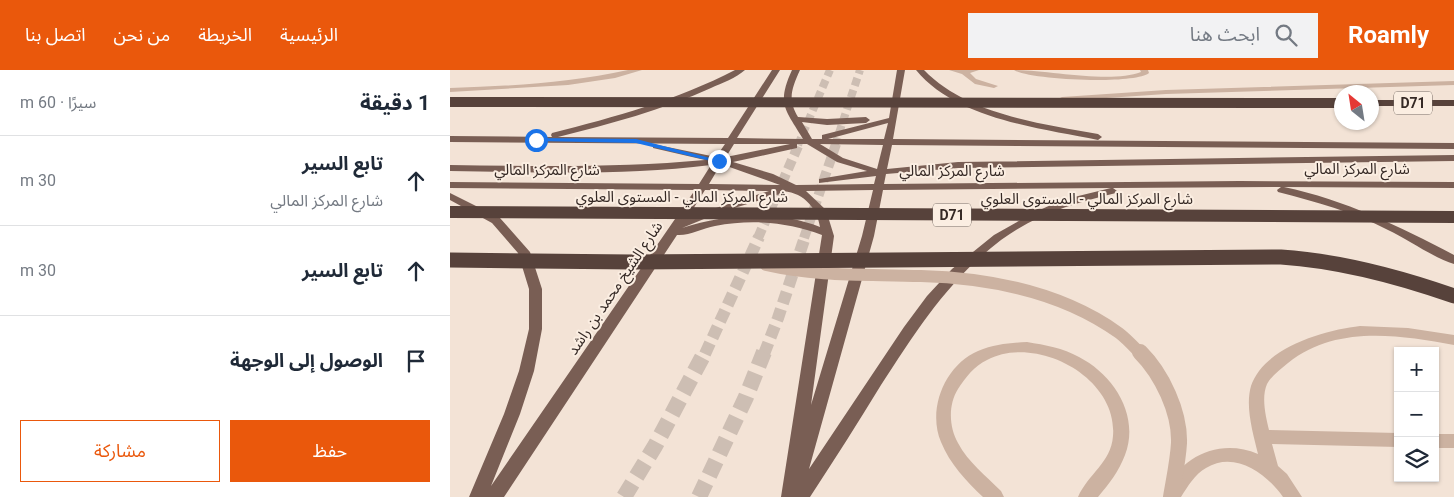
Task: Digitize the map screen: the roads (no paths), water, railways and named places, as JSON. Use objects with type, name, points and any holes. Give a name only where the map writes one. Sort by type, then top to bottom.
[{"type":"highway","points":[[450,102],[1334,103]]},
{"type":"highway","name":"D71","points":[[1379,103],[1454,103]]},
{"type":"highway","name":"شارع المركز المالي - المستوى العلوي","points":[[450,212],[1454,217]]},
{"type":"highway","points":[[450,260],[754,261],[1305,258],[1382,272],[1454,296]]},
{"type":"main road","points":[[536,140],[640,111],[685,95],[741,70]]},
{"type":"main road","name":"شارع الشيخ محمد بن راشد","points":[[494,497],[674,231],[776,70]]},
{"type":"main road","points":[[796,70],[786,97],[794,118],[810,142],[840,160],[881,172],[944,186]]},
{"type":"main road","points":[[791,497],[868,236],[901,70]]},
{"type":"main road","points":[[920,70],[938,87],[959,99],[985,110],[1017,120],[1125,143]]},
{"type":"main road","points":[[794,118],[827,122],[850,122],[893,117]]},
{"type":"main road","points":[[450,168],[666,167],[719,161],[766,153],[810,142],[893,117]]},
{"type":"main road","name":"شارع المركز المالي","points":[[450,139],[1454,146]]},
{"type":"main road","points":[[614,168],[643,162],[652,156],[653,150],[636,141]]},
{"type":"main road","points":[[636,141],[719,161],[770,176],[814,202],[821,211],[826,233],[826,249],[791,497]]},
{"type":"main road","points":[[674,231],[723,208],[792,188],[881,172],[958,165],[1454,158]]},
{"type":"main road","points":[[958,165],[948,170],[946,174],[948,177],[988,186]]},
{"type":"main road","name":"شارع المركز المالي","points":[[450,184],[792,188],[1240,184],[1454,185]]},
{"type":"main road","points":[[1240,184],[1303,194],[1331,202],[1388,225],[1454,260]]},
{"type":"main road","points":[[800,497],[909,331],[932,299],[956,272],[998,237],[1037,215],[1066,202],[1134,186]]},
{"type":"main road","points":[[450,196],[468,203],[494,219],[514,239],[528,258],[536,282],[538,319],[534,348],[524,380],[478,497]]},
{"type":"main road","points":[[674,231],[712,223],[755,218],[794,222],[826,233]]},
{"type":"lane","points":[[450,90],[550,86],[608,77],[638,70]]},
{"type":"lane","points":[[953,70],[965,72],[975,70]]},
{"type":"lane","points":[[1018,70],[1064,76],[1132,78],[1143,76],[1146,73],[1144,70]]},
{"type":"lane","points":[[965,72],[967,76],[974,80],[994,86]]},
{"type":"lane","points":[[1041,102],[1158,92],[1454,83]]},
{"type":"lane","points":[[754,261],[775,267],[807,271],[977,280],[1041,295],[1077,308],[1101,320],[1124,335],[1143,354],[1160,376],[1171,401],[1178,427],[1178,452],[1171,497]]},
{"type":"lane","points":[[1270,469],[1257,408],[1258,388],[1264,376],[1281,360],[1322,338],[1346,332],[1375,330],[1407,332],[1454,340]]},
{"type":"lane","points":[[995,497],[962,463],[949,443],[943,422],[944,401],[952,383],[964,368],[989,353],[1018,346],[1040,348],[1060,353],[1080,363],[1101,379],[1116,401],[1122,425],[1119,450],[1107,472],[1087,497]]},
{"type":"lane","points":[[1263,437],[1394,440]]},
{"type":"lane","points":[[1439,440],[1454,441]]},
{"type":"lane","points":[[1171,497],[1178,483],[1188,470],[1217,455],[1233,453],[1252,458],[1270,469],[1286,484],[1293,497]]},
{"type":"tunnel","points":[[798,145],[830,70]]},
{"type":"tunnel","points":[[835,145],[860,70]]},
{"type":"tunnel","points":[[758,238],[799,144]]},
{"type":"tunnel","points":[[804,238],[836,144]]},
{"type":"tunnel","points":[[705,354],[759,237]]},
{"type":"tunnel","points":[[764,354],[805,237]]},
{"type":"tunnel","points":[[624,497],[655,446],[705,352]]},
{"type":"tunnel","points":[[699,497],[746,397],[764,352]]}]
